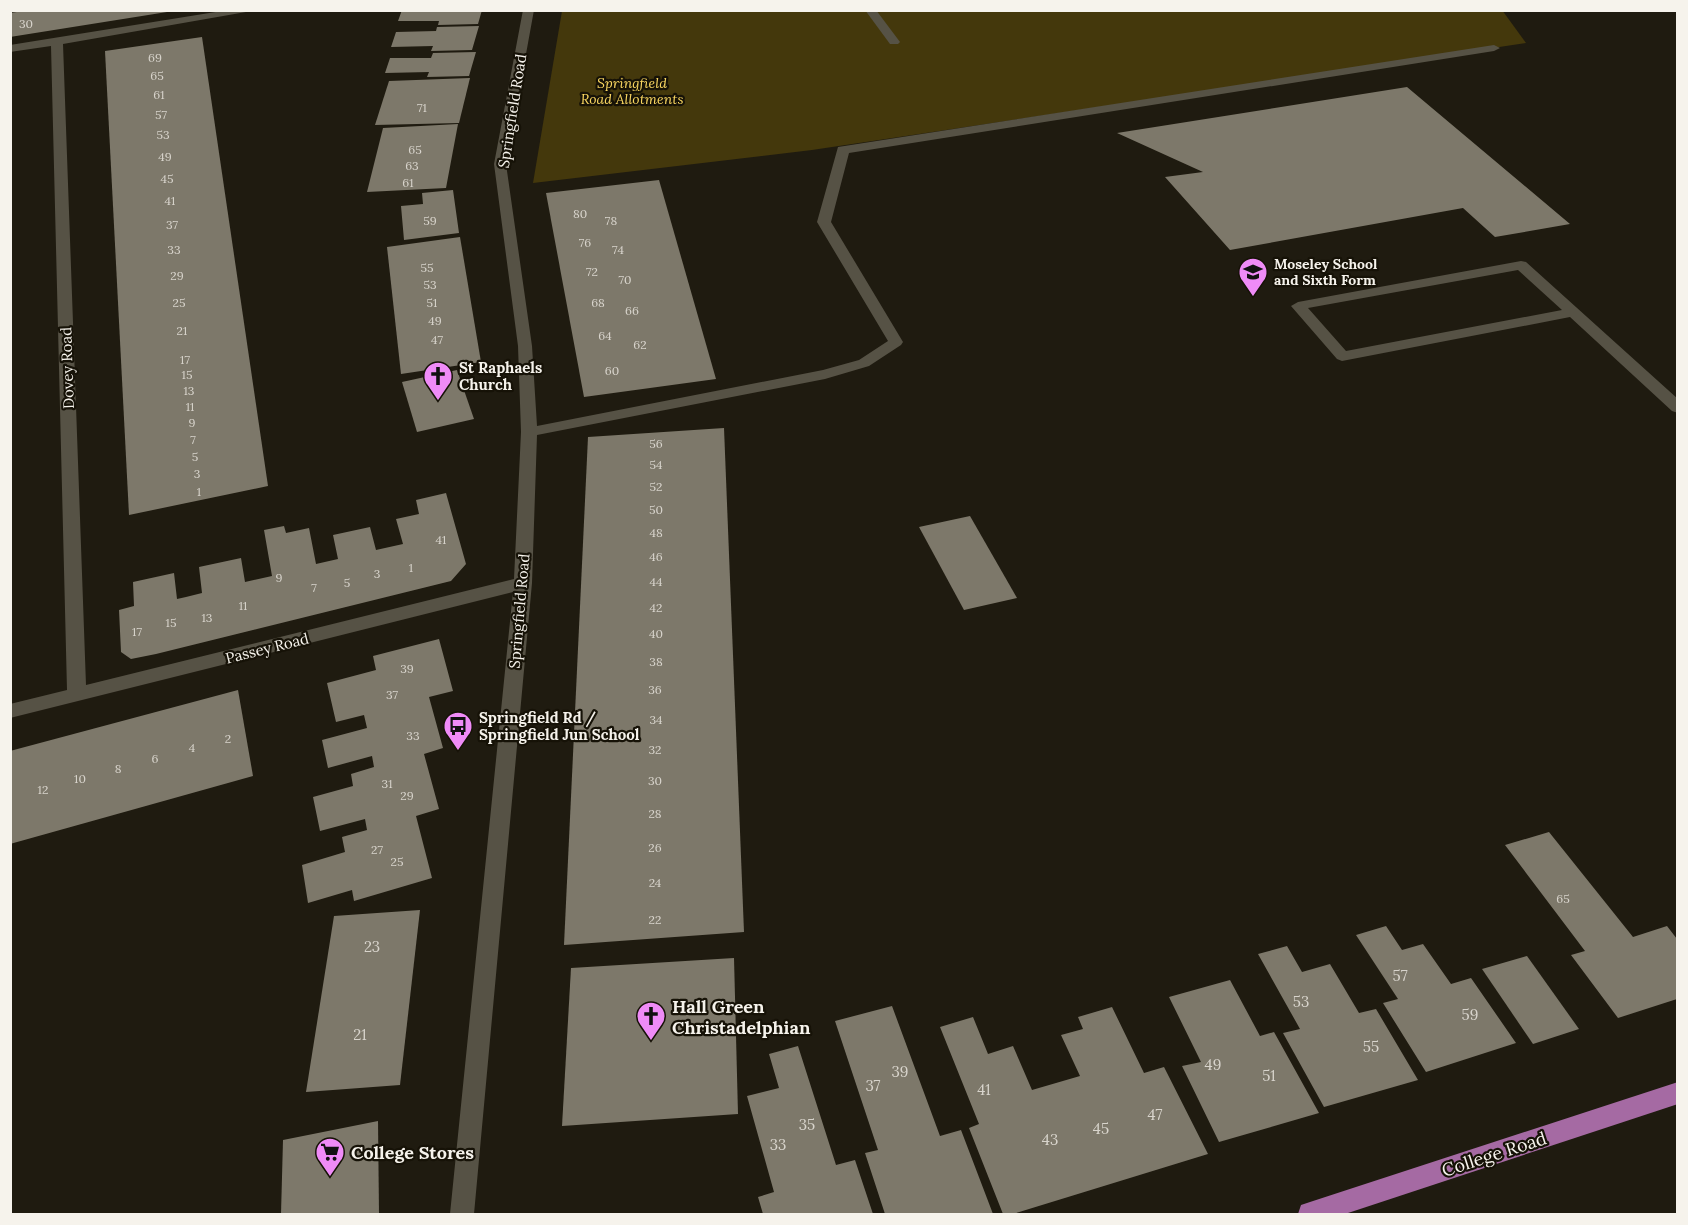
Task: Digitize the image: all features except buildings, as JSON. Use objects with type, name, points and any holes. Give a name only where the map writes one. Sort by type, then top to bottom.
[{"type":"main road","name":"College Road","points":[[1310,1215],[1677,1093]]},
{"type":"street","points":[[10,49],[252,10]]},
{"type":"street","name":"Springfield Road","points":[[462,1215],[523,583],[529,432],[525,346],[507,230],[500,164],[529,10]]},
{"type":"street","points":[[870,10],[894,42]]},
{"type":"street","name":"Dovey Road","points":[[57,42],[76,694]]},
{"type":"street","points":[[529,432],[825,374],[864,363],[896,342],[824,222],[843,150],[1494,48]]},
{"type":"street","points":[[1573,312],[1342,356],[1298,306],[1521,265],[1573,312],[1677,408]]},
{"type":"street","name":"Passey Road","points":[[10,711],[523,583]]},
{"type":"green space","name":"Springfield Road Allotments","points":[[1502,10],[1526,43],[812,150],[533,183],[562,11]]},
{"type":"place","name":"Moseley School and Sixth Form","points":[[1253,298]]},
{"type":"place","name":"St Raphaels Church","points":[[438,402]]},
{"type":"place","name":"Springfield Rd / Springfield Jun School","points":[[458,752]]},
{"type":"place","name":"Hall Green Christadelphian","points":[[651,1042]]},
{"type":"place","name":"College Stores","points":[[330,1178]]}]
